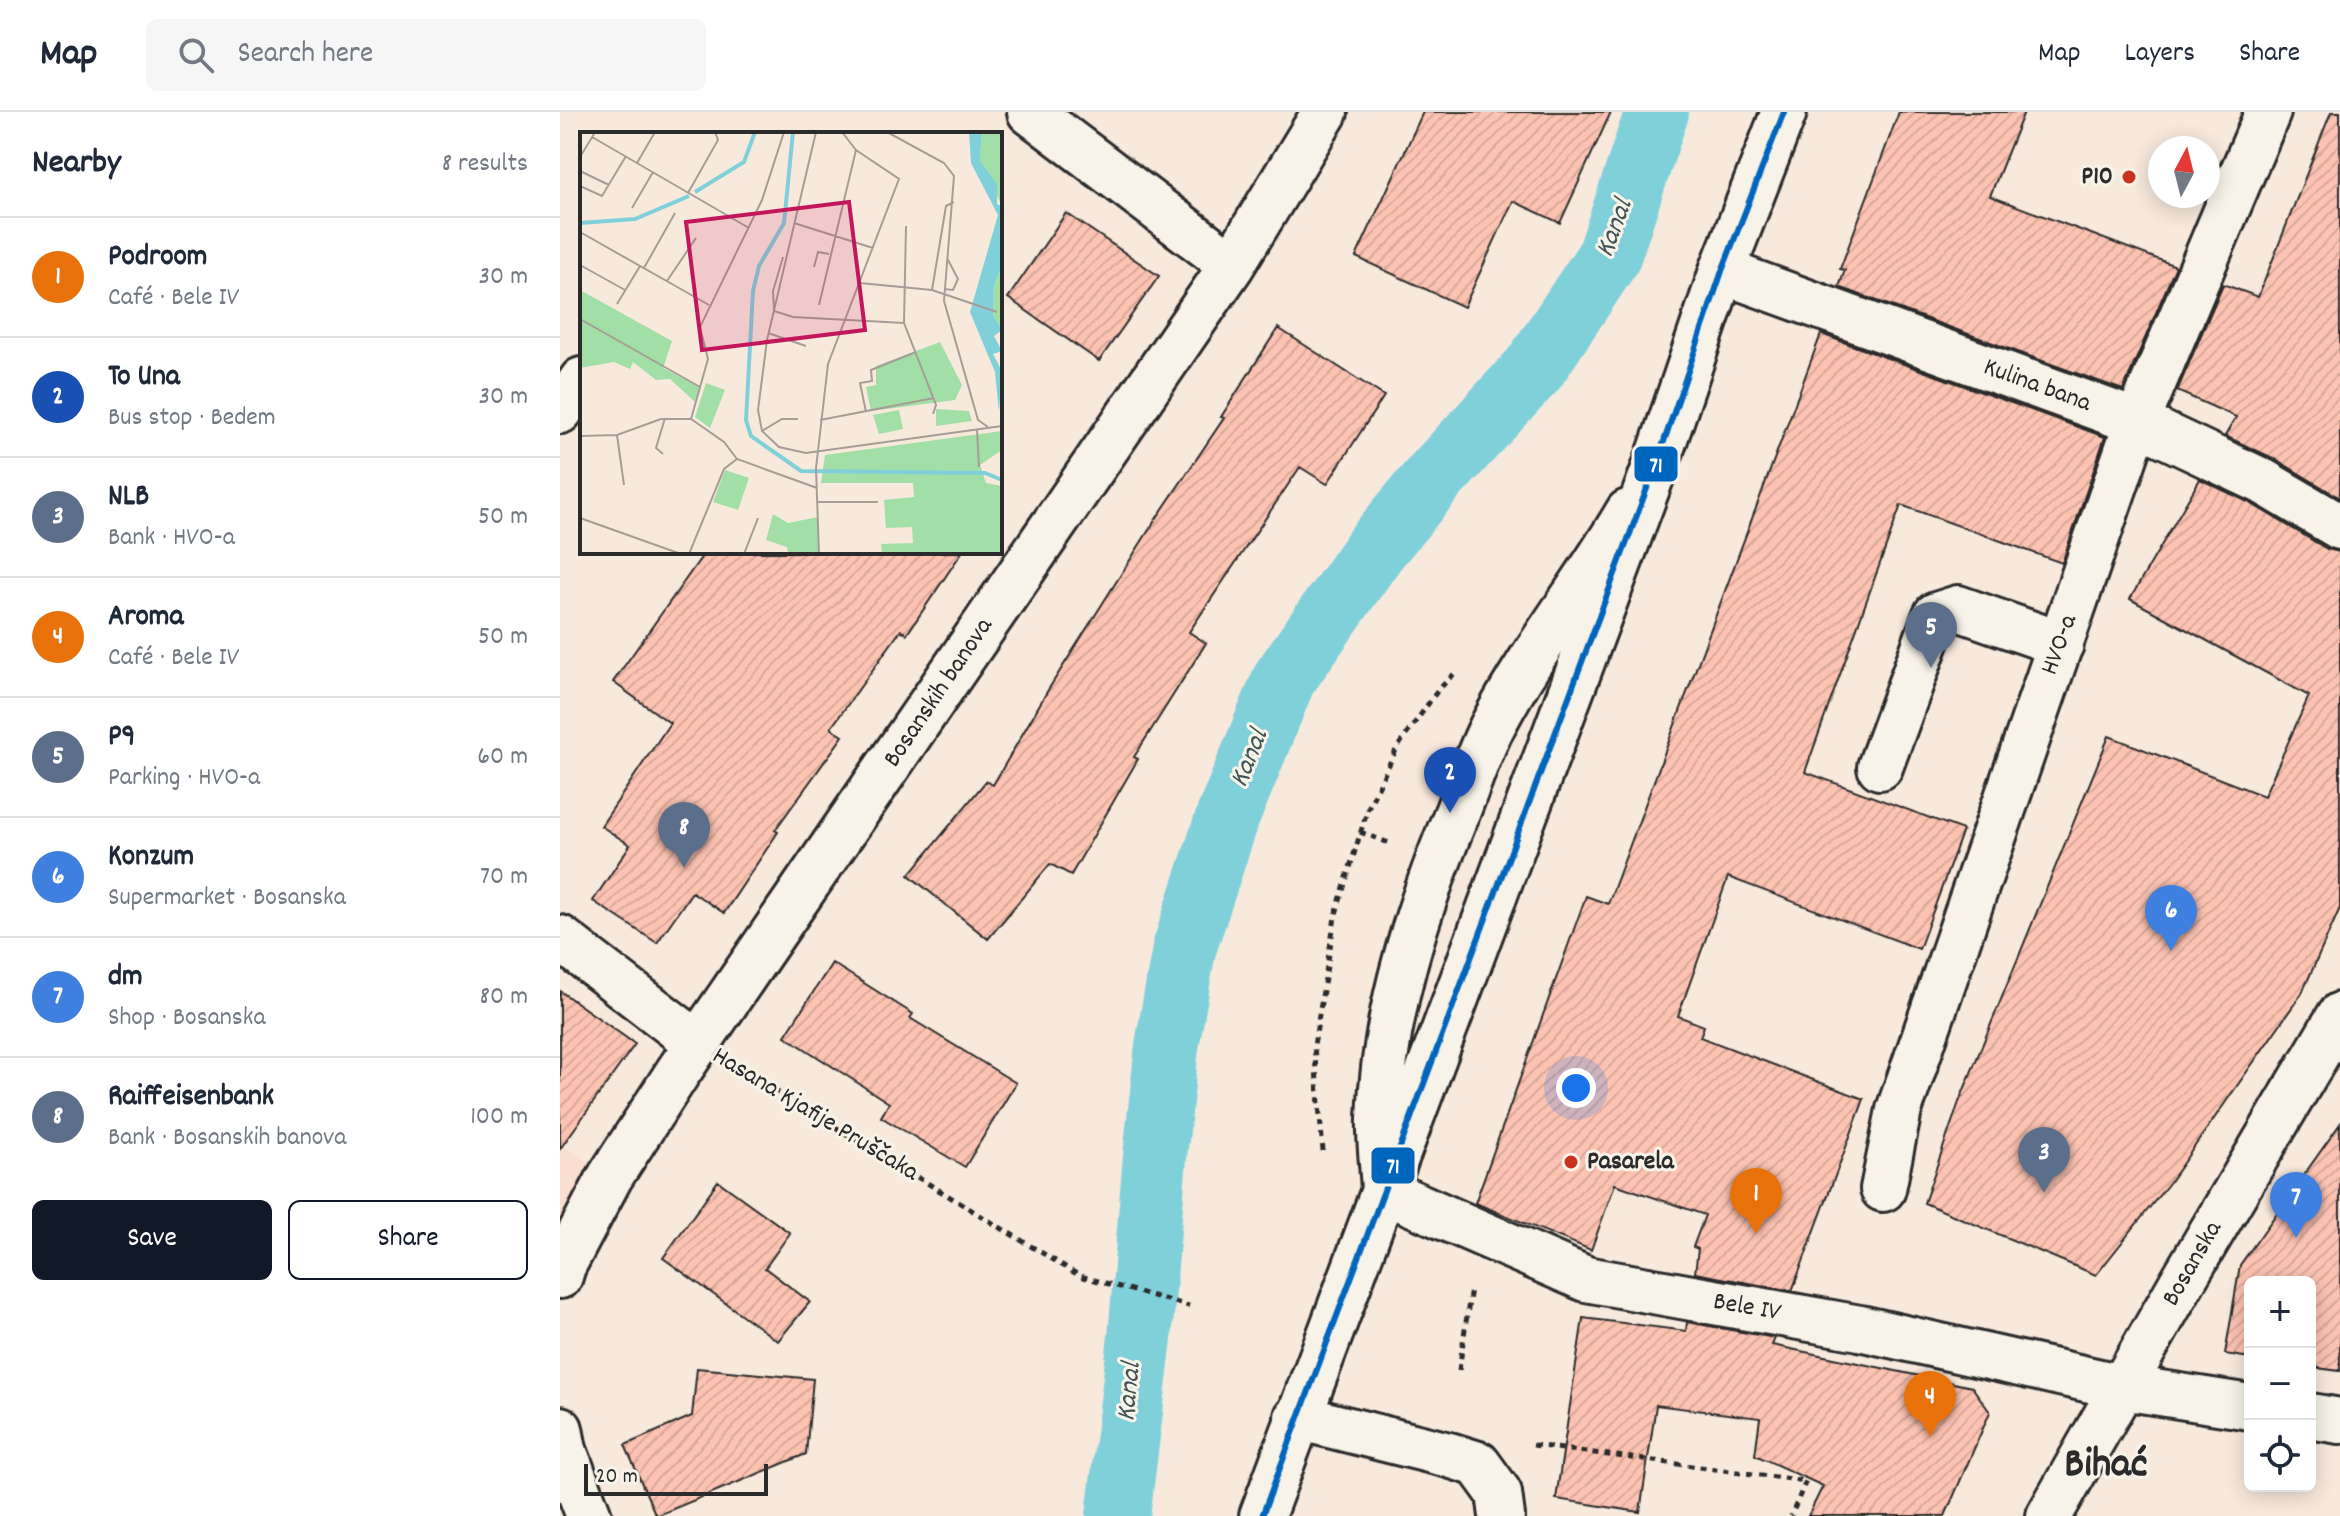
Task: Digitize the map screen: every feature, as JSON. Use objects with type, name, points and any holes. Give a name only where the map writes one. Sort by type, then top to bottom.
[{"type":"street","points":[[1030,112],[1232,265]]},
{"type":"street","name":"Bosanskih banova","points":[[560,1276],[610,1177],[697,1043],[1232,265],[1325,112]]},
{"type":"street","points":[[1262,1516],[1658,459],[1722,271],[1784,112]]},
{"type":"street","name":"HVO-a","points":[[1883,1189],[1899,1110],[2137,422],[2268,112]]},
{"type":"street","name":"Kulina bana","points":[[1722,271],[2137,422],[2262,481],[2340,527]]},
{"type":"street","points":[[560,411],[580,383]]},
{"type":"street","points":[[1384,1191],[1380,1121],[1391,1014],[1401,973],[1441,851],[1493,724],[1542,641],[1611,541],[1658,459]]},
{"type":"street","points":[[1880,767],[1936,615],[1958,608],[2061,644]]},
{"type":"street","name":"Hasana Kjafije Pruščaka","points":[[560,938],[697,1043]]},
{"type":"street","name":"Bosanska","points":[[2049,1516],[2340,1015]]},
{"type":"street","name":"Bele IV","points":[[1384,1191],[1586,1279],[1860,1328],[2122,1387],[2244,1406]]},
{"type":"street","points":[[1297,1417],[1478,1464],[1499,1493],[1502,1516]]},
{"type":"street","points":[[2316,1417],[2340,1421]]},
{"type":"street","points":[[560,1429],[564,1450],[589,1516]]},
{"type":"path","name":"Hasana Kjafije Pruščaka","points":[[697,1043],[1080,1276],[1189,1306]]},
{"type":"path","points":[[1459,1370],[1471,1287]]},
{"type":"path","points":[[1478,1464],[1526,1444],[1806,1481],[1791,1516]]},
{"type":"shaded area","points":[[560,1143],[610,1177],[560,1276]]},
{"type":"building","points":[[1423,112],[1611,112],[1560,223],[1513,201],[1464,307],[1356,257]]},
{"type":"building","points":[[1899,112],[2024,112],[1990,196],[2176,266],[2123,390],[1839,287],[1845,270],[1840,269]]},
{"type":"building","points":[[2331,112],[2340,112],[2340,498],[2275,459],[2225,436],[2236,417],[2177,391],[2223,284],[2258,297]]},
{"type":"building","points":[[1066,213],[1159,276],[1099,361],[1008,298]]},
{"type":"building","points":[[1278,328],[1384,396],[1327,484],[1300,467],[1189,632],[1206,643],[1134,757],[1138,759],[1071,875],[1050,864],[988,939],[909,875],[986,781],[993,785],[1048,690],[1224,418],[1221,417]]},
{"type":"building","points":[[1821,334],[2105,437],[2062,563],[1901,505],[1805,772],[1963,830],[1919,949],[1728,877],[1678,1016],[1704,1026],[1700,1037],[1864,1099],[1792,1291],[1695,1273],[1698,1249],[1693,1247],[1705,1215],[1615,1184],[1591,1250],[1475,1203],[1586,896],[1608,904]]},
{"type":"building","points":[[2200,479],[2250,503],[2327,549],[2340,552],[2340,908],[2302,993],[2169,1183],[2096,1275],[1924,1203],[1959,1102],[2109,736],[2264,796],[2309,696],[2130,599]]},
{"type":"building","points":[[704,554],[961,554],[907,634],[901,630],[831,728],[843,736],[775,830],[778,832],[724,913],[692,892],[657,943],[593,901],[630,845],[601,826],[670,723],[613,682]]},
{"type":"building","points":[[832,963],[913,1014],[910,1018],[1016,1083],[965,1167],[881,1117],[889,1103],[785,1036]]},
{"type":"building","points":[[560,991],[635,1044],[560,1149]]},
{"type":"building","points":[[2340,1124],[2340,1371],[2316,1368],[2316,1276],[2244,1276],[2244,1357],[2225,1354],[2240,1265]]},
{"type":"building","points":[[718,1181],[790,1233],[765,1268],[810,1302],[778,1341],[663,1258]]},
{"type":"building","points":[[1583,1318],[1686,1331],[1687,1322],[1775,1338],[1772,1345],[1972,1387],[1990,1412],[1945,1516],[1808,1516],[1823,1486],[1755,1455],[1760,1418],[1656,1405],[1640,1512],[1556,1499]]},
{"type":"building","points":[[697,1368],[813,1379],[806,1454],[656,1516],[625,1445],[692,1416]]},
{"type":"waterway","name":"Kanal","points":[[1118,1516],[1140,1338],[1167,1046],[1184,949],[1228,816],[1284,679],[1375,549],[1434,478],[1534,369],[1609,256],[1657,112]]},
{"type":"transit line","name":"71","points":[[1262,1516],[1658,459],[1722,271],[1784,112]]},
{"type":"place","name":"P10","points":[[2129,177]]},
{"type":"place","name":"P9","points":[[1931,668]]},
{"type":"place","name":"To Una","points":[[1450,813]]},
{"type":"place","name":"Raiffeisenbank","points":[[684,868]]},
{"type":"place","name":"Konzum","points":[[2171,951]]},
{"type":"place","name":"Pasarela","points":[[1571,1162]]},
{"type":"place","name":"NLB","points":[[2044,1193]]},
{"type":"place","name":"Podroom","points":[[1756,1234]]},
{"type":"place","name":"dm","points":[[2296,1238]]},
{"type":"place","name":"Aroma","points":[[1930,1437]]},
{"type":"district","name":"Bihać","points":[[2106,1467]]}]
